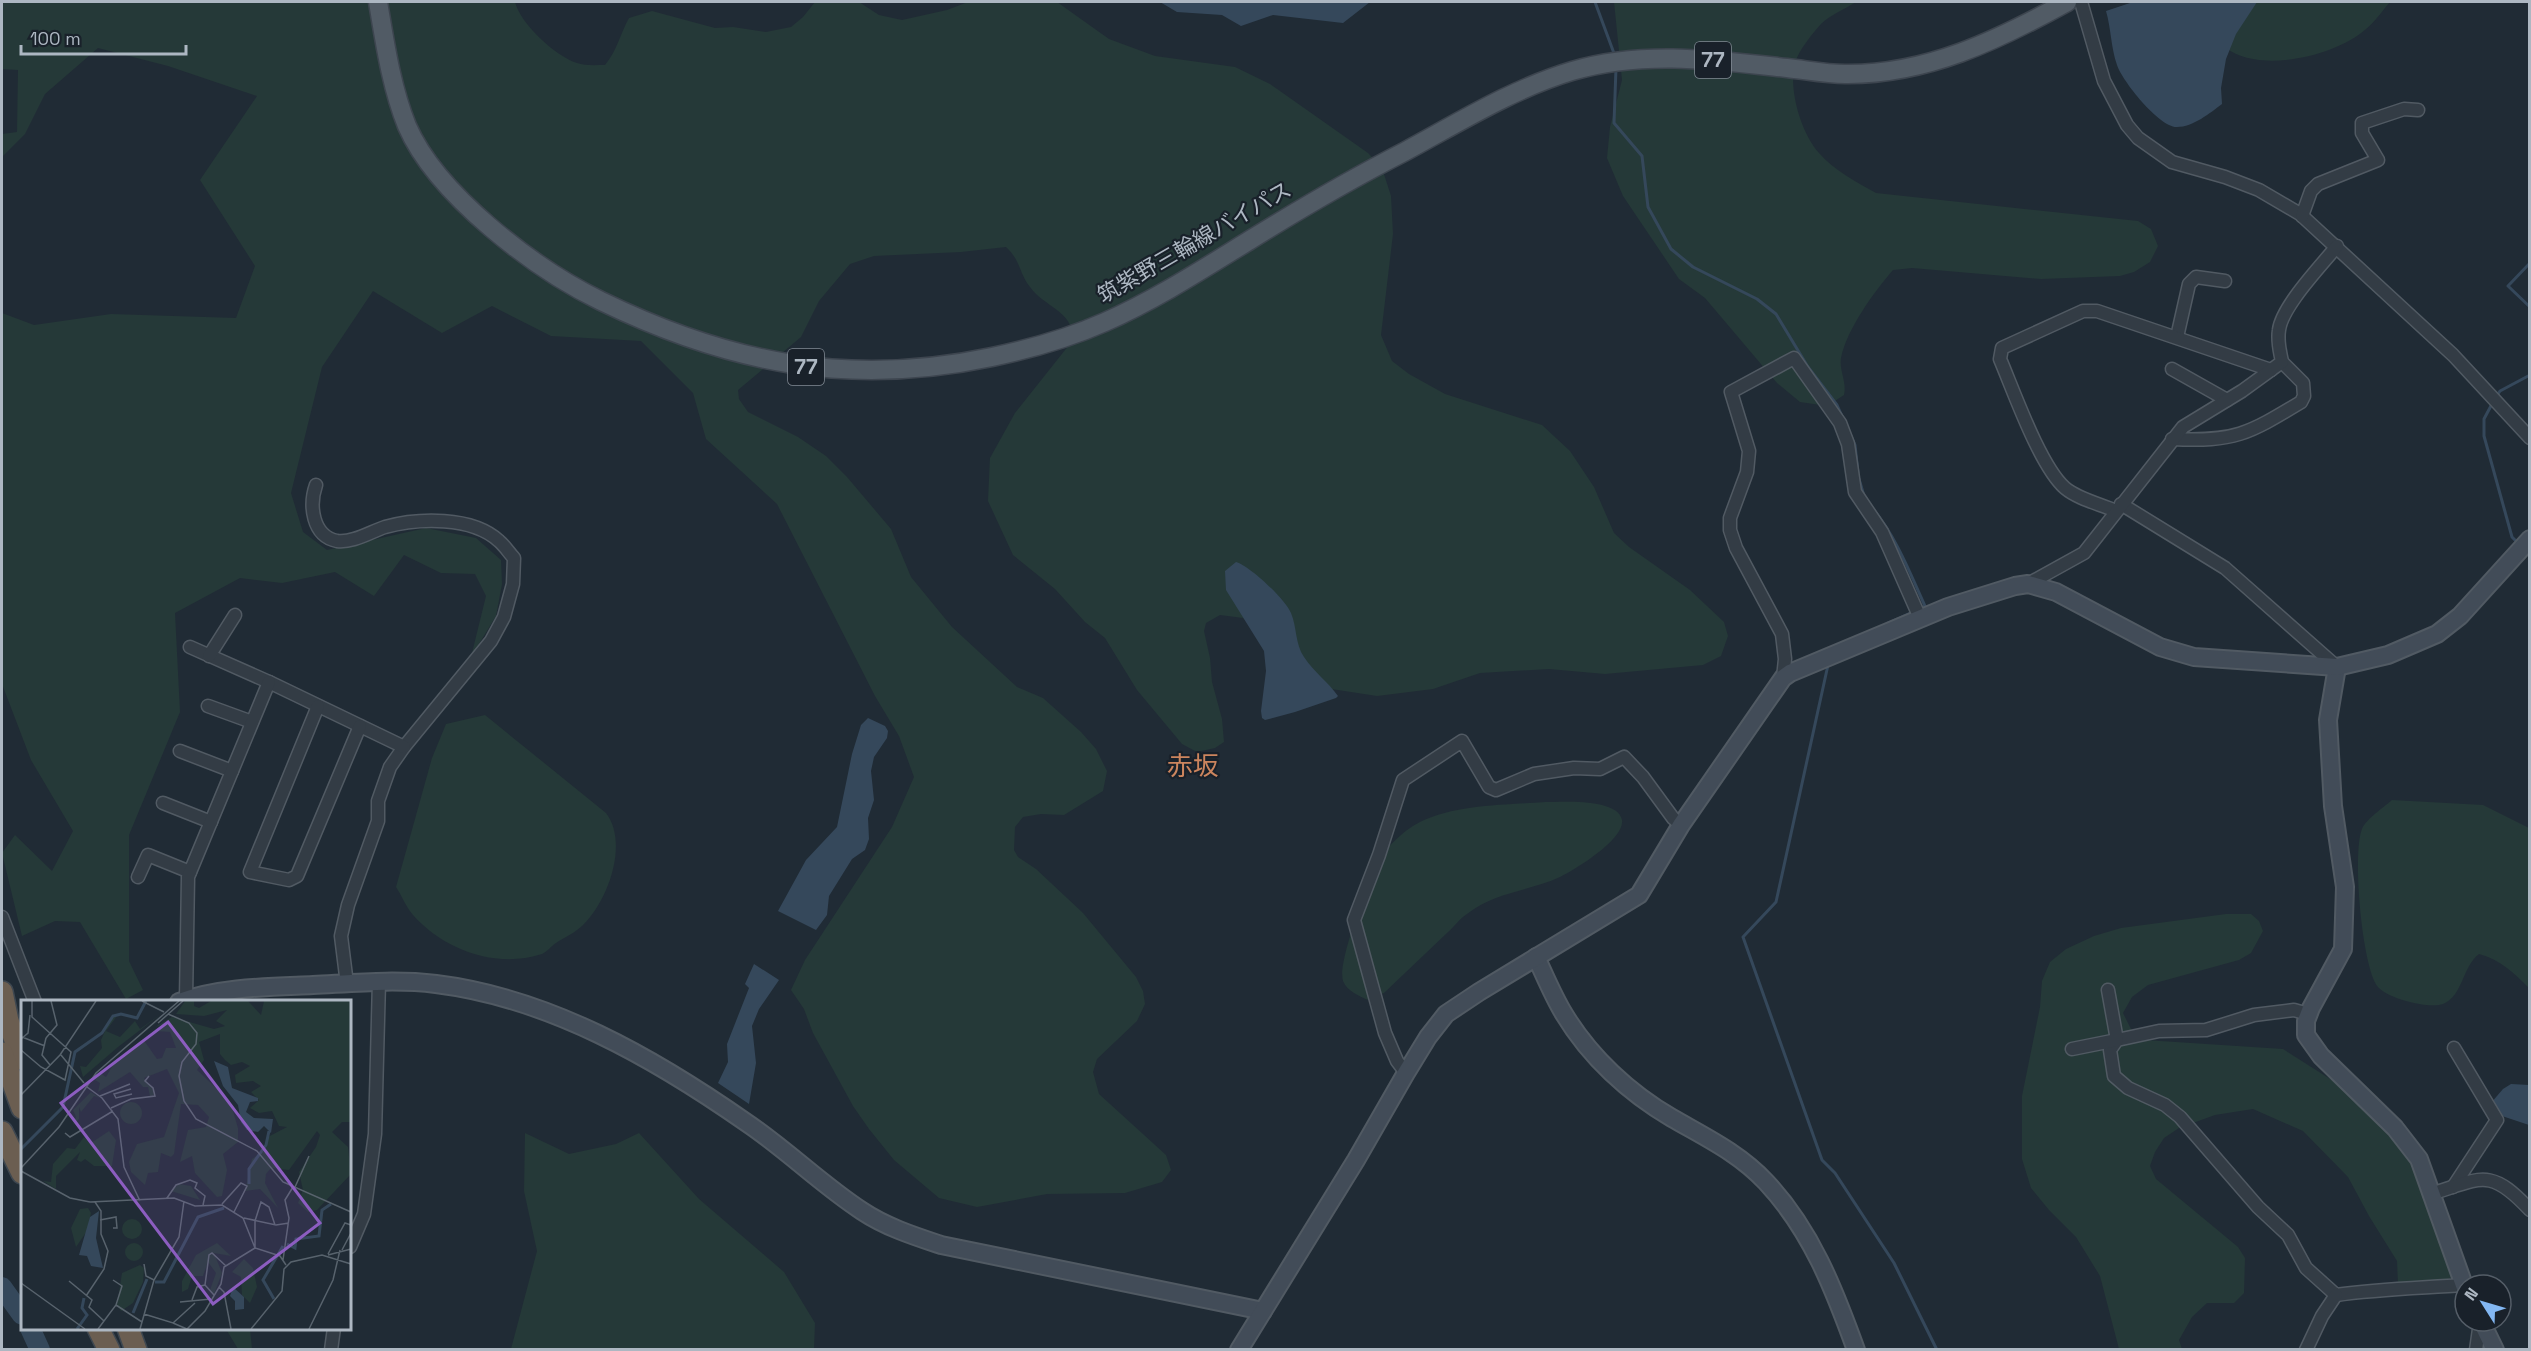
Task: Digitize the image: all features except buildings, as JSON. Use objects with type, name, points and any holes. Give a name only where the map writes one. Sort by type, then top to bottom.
[{"type":"highway","points":[[2,992],[8,1021],[21,1056]]},
{"type":"highway","points":[[2,1053],[21,1105]]},
{"type":"highway","points":[[2,1132],[21,1171]]},
{"type":"highway","points":[[99,1330],[109,1350]]},
{"type":"highway","points":[[106,1330],[114,1350]]},
{"type":"highway","points":[[128,1330],[136,1350]]},
{"type":"main road","name":"筑紫野三輪線バイパス","points":[[378,2],[395,93],[409,131],[430,164],[451,189],[504,238],[532,259],[582,291],[648,324],[730,351],[815,368],[883,371],[946,367],[1028,350],[1104,323],[1169,289],[1306,206],[1473,114],[1523,89],[1573,71],[1649,58],[1679,57],[1843,75],[1894,71],[1928,64],[1977,48],[2067,2]]},
{"type":"street","points":[[2081,2],[2104,81],[2127,125],[2138,138],[2172,162],[2225,177],[2259,190],[2302,216],[2452,355],[2529,438]]},
{"type":"street","points":[[2302,216],[2311,191],[2318,184],[2378,160],[2362,133],[2362,123],[2404,109],[2418,110]]},
{"type":"street","points":[[2172,439],[2204,440],[2236,436],[2265,425],[2301,402],[2304,396],[2303,383],[2282,362],[2277,343],[2279,328],[2284,313],[2337,246]]},
{"type":"street","points":[[2177,337],[2189,284],[2196,277],[2225,280]]},
{"type":"street","points":[[2271,370],[2097,311],[2083,311],[2002,348],[1999,354],[2044,459],[2064,487],[2075,494],[2119,508],[2225,568],[2337,667]]},
{"type":"street","points":[[1783,678],[1785,659],[1782,634],[1736,548],[1730,530],[1730,518],[1747,472],[1749,451],[1731,392],[1794,358],[1840,423],[1848,444],[1853,483],[1859,500],[1882,532],[1920,618]]},
{"type":"street","points":[[2028,584],[2084,553],[2172,439],[2196,417],[2227,400],[2282,362]]},
{"type":"street","points":[[2172,369],[2227,400]]},
{"type":"street","points":[[316,485],[310,500],[318,529],[323,535],[336,541],[349,541],[386,527],[420,519],[438,519],[478,529],[498,540],[514,558],[513,584],[504,617],[491,641],[390,767],[378,801],[378,820],[348,905],[341,936],[347,984]]},
{"type":"street","points":[[1239,1350],[1356,1160],[1428,1037],[1446,1014],[1640,895],[1681,825],[1783,678],[1802,667],[1920,618],[2015,585],[2028,584],[2056,592],[2160,647],[2194,657],[2337,667],[2388,655],[2437,634],[2460,616],[2529,539]]},
{"type":"street","points":[[209,656],[235,615]]},
{"type":"street","points":[[190,647],[404,747]]},
{"type":"street","points":[[2337,667],[2328,720],[2333,806],[2345,887],[2343,949],[2308,1014],[2306,1035],[2320,1056],[2395,1128],[2419,1159],[2459,1273]]},
{"type":"street","points":[[269,682],[190,872],[182,1000],[215,992],[380,981],[434,984],[481,991],[553,1009],[618,1043],[693,1087],[747,1123],[862,1211],[898,1230],[941,1245],[1263,1311]]},
{"type":"street","points":[[208,706],[252,722]]},
{"type":"street","points":[[318,706],[250,872],[289,880],[297,876],[360,726]]},
{"type":"street","points":[[1406,1073],[1397,1061],[1385,1033],[1354,920],[1379,855],[1403,780],[1462,741],[1489,787],[1496,790],[1534,774],[1574,768],[1600,769],[1624,757],[1681,825]]},
{"type":"street","points":[[180,751],[232,771]]},
{"type":"street","points":[[163,802],[211,822]]},
{"type":"street","points":[[138,877],[148,855],[190,872]]},
{"type":"street","points":[[2,918],[34,1000]]},
{"type":"street","points":[[1536,957],[1563,1013],[1599,1061],[1636,1095],[1671,1118],[1725,1148],[1744,1162],[1765,1180],[1789,1209],[1827,1274],[1856,1350]]},
{"type":"street","points":[[351,1244],[363,1214],[375,1134],[380,981]]},
{"type":"street","points":[[2108,990],[2117,1040],[2110,1050],[2111,1066],[2118,1082],[2165,1105],[2180,1117],[2258,1208],[2288,1235],[2306,1268],[2336,1295]]},
{"type":"street","points":[[2072,1049],[2159,1031],[2206,1030],[2254,1015],[2294,1010],[2308,1014]]},
{"type":"street","points":[[2453,1187],[2497,1120],[2454,1048]]},
{"type":"street","points":[[2431,1194],[2483,1179],[2499,1182],[2511,1189],[2529,1210]]},
{"type":"street","points":[[2306,1350],[2322,1316],[2336,1295],[2365,1291],[2453,1287]]},
{"type":"street","points":[[331,1350],[334,1330]]},
{"type":"street","points":[[2476,1350],[2478,1333]]},
{"type":"street","points":[[2487,1333],[2495,1350]]},
{"type":"green space","points":[[2,2],[515,2],[531,29],[559,53],[583,65],[605,65],[629,18],[652,11],[715,28],[733,27],[766,32],[791,27],[815,2],[859,2],[879,15],[902,20],[947,10],[968,2],[1057,2],[1109,39],[1155,56],[1235,67],[1270,84],[1368,153],[1382,168],[1391,196],[1393,234],[1381,335],[1392,361],[1409,374],[1445,394],[1542,425],[1570,451],[1594,487],[1614,533],[1629,547],[1690,590],[1724,622],[1728,636],[1721,656],[1703,665],[1605,674],[1549,669],[1480,673],[1433,689],[1377,696],[1325,688],[1243,618],[1220,615],[1206,623],[1204,631],[1212,682],[1222,719],[1224,742],[1215,748],[1197,752],[1182,744],[1137,690],[1105,638],[1085,622],[1055,589],[1013,555],[988,501],[990,458],[1015,413],[1073,340],[1069,322],[1030,287],[1015,257],[1006,247],[961,252],[874,256],[850,264],[819,301],[801,337],[738,390],[739,399],[748,412],[798,437],[826,456],[891,529],[911,577],[952,627],[1017,687],[1043,698],[1081,732],[1096,749],[1107,771],[1103,791],[1064,815],[1041,814],[1023,817],[1015,827],[1014,850],[1018,857],[1036,869],[1083,913],[1136,977],[1143,991],[1145,1004],[1137,1021],[1097,1059],[1093,1072],[1099,1094],[1166,1155],[1171,1170],[1162,1182],[1125,1193],[1047,1194],[977,1207],[939,1198],[894,1160],[869,1129],[853,1106],[813,1033],[804,1009],[791,990],[805,960],[892,827],[914,777],[899,736],[875,696],[777,504],[706,439],[693,393],[641,341],[551,336],[492,306],[442,333],[373,291],[322,367],[291,493],[303,532],[327,550],[426,528],[476,538],[501,560],[502,584],[496,616],[471,657],[486,596],[475,574],[441,573],[404,555],[374,596],[335,572],[282,583],[240,578],[175,613],[180,712],[129,835],[129,961],[143,990],[126,999],[80,922],[55,921],[22,936],[2,853],[15,835],[52,871],[73,831],[31,760],[2,684],[2,313],[34,325],[111,314],[236,318],[255,266],[200,180],[257,96],[168,66],[98,48],[45,94],[25,134],[2,157],[2,134],[17,132],[18,70],[2,69]]},
{"type":"green space","points":[[1614,2],[1856,2],[1817,28],[1799,53],[1793,74],[1795,98],[1802,123],[1819,153],[1831,165],[1876,193],[2138,221],[2151,229],[2158,246],[2150,262],[2134,272],[2120,276],[2041,279],[1912,268],[1893,270],[1862,311],[1844,347],[1841,363],[1845,386],[1844,395],[1827,406],[1800,402],[1777,383],[1705,298],[1679,279],[1623,196],[1607,158],[1610,127],[1622,80]]},
{"type":"green space","points":[[2205,2],[2390,2],[2366,29],[2333,48],[2289,60],[2267,61],[2246,58],[2229,50],[2214,33]]},
{"type":"green space","points":[[485,715],[606,813],[613,825],[616,840],[612,871],[607,887],[592,915],[580,928],[544,953],[525,958],[489,957],[455,947],[440,938],[413,915],[396,887],[432,758],[446,724]]},
{"type":"green space","points":[[2392,800],[2483,805],[2529,828],[2529,988],[2501,963],[2479,954],[2469,966],[2455,995],[2443,1004],[2428,1005],[2409,1002],[2390,995],[2378,987],[2372,976],[2363,935],[2358,884],[2359,842],[2364,825]]},
{"type":"green space","points":[[1546,802],[1588,803],[1611,808],[1622,820],[1621,828],[1598,853],[1560,877],[1500,896],[1461,918],[1384,993],[1368,1000],[1347,988],[1343,981],[1342,971],[1349,939],[1380,859],[1398,838],[1420,822],[1450,812],[1482,806]]},
{"type":"green space","points":[[2226,914],[2251,914],[2259,921],[2263,931],[2251,953],[2239,960],[2148,985],[2132,997],[2123,1013],[2131,1029],[2145,1040],[2283,1049],[2338,1084],[2389,1130],[2408,1153],[2453,1277],[2433,1282],[2398,1284],[2397,1261],[2348,1177],[2303,1131],[2253,1109],[2215,1115],[2179,1128],[2164,1138],[2150,1166],[2156,1179],[2238,1247],[2245,1258],[2244,1293],[2234,1303],[2207,1303],[2192,1317],[2179,1340],[2182,1349],[2119,1349],[2100,1276],[2076,1237],[2031,1188],[2022,1159],[2022,1096],[2040,1007],[2042,981],[2050,962],[2066,949],[2094,936],[2121,928]]},
{"type":"green space","points":[[525,1133],[569,1154],[616,1144],[639,1133],[699,1199],[784,1272],[815,1323],[814,1349],[511,1349],[537,1251],[524,1191]]},
{"type":"green space","points":[[227,1330],[250,1330],[252,1349],[238,1349]]},
{"type":"water","points":[[1160,2],[1370,2],[1343,23],[1273,15],[1241,26],[1222,15],[1177,12]]},
{"type":"water","points":[[2133,2],[2257,2],[2236,34],[2226,59],[2221,88],[2222,104],[2195,122],[2177,127],[2161,120],[2142,102],[2126,82],[2117,65],[2106,11]]},
{"type":"water","points":[[1236,562],[1258,576],[1287,607],[1293,618],[1301,652],[1338,696],[1336,698],[1295,712],[1265,720],[1262,718],[1266,671],[1264,651],[1226,590],[1225,571]]},
{"type":"water","points":[[868,718],[885,726],[888,731],[887,738],[874,757],[871,771],[874,800],[868,818],[869,839],[865,850],[852,859],[829,896],[827,915],[816,930],[778,911],[806,860],[837,827],[852,754],[861,725]]},
{"type":"water","points":[[754,964],[779,980],[759,1009],[752,1026],[756,1063],[749,1104],[718,1083],[728,1062],[727,1044],[749,988],[745,984]]},
{"type":"water","points":[[2511,1084],[2529,1085],[2529,1125],[2499,1115],[2491,1103],[2503,1089]]},
{"type":"waterway","points":[[1595,2],[1615,56]]},
{"type":"waterway","points":[[1616,68],[1614,123],[1642,156],[1648,207],[1671,249],[1693,267],[1757,299],[1776,314],[1808,367],[1837,405],[1855,445],[1858,473]]},
{"type":"waterway","points":[[2530,263],[2508,286],[2530,307]]},
{"type":"waterway","points":[[2496,397],[2500,391],[2530,375]]},
{"type":"waterway","points":[[2493,402],[2484,419],[2484,436],[2512,537],[2518,543]]},
{"type":"waterway","points":[[1859,479],[1864,496]]},
{"type":"waterway","points":[[1873,509],[1889,531],[1902,556],[1925,606],[1921,608]]},
{"type":"waterway","points":[[1888,623],[1915,611]]},
{"type":"waterway","points":[[1828,665],[1776,902],[1743,937],[1822,1160],[1835,1173],[1894,1263],[1937,1350]]},
{"type":"waterway","points":[[2,1287],[21,1314]]},
{"type":"waterway","points":[[31,1330],[40,1350]]},
{"type":"district","name":"赤坂","points":[[1193,766]]}]
